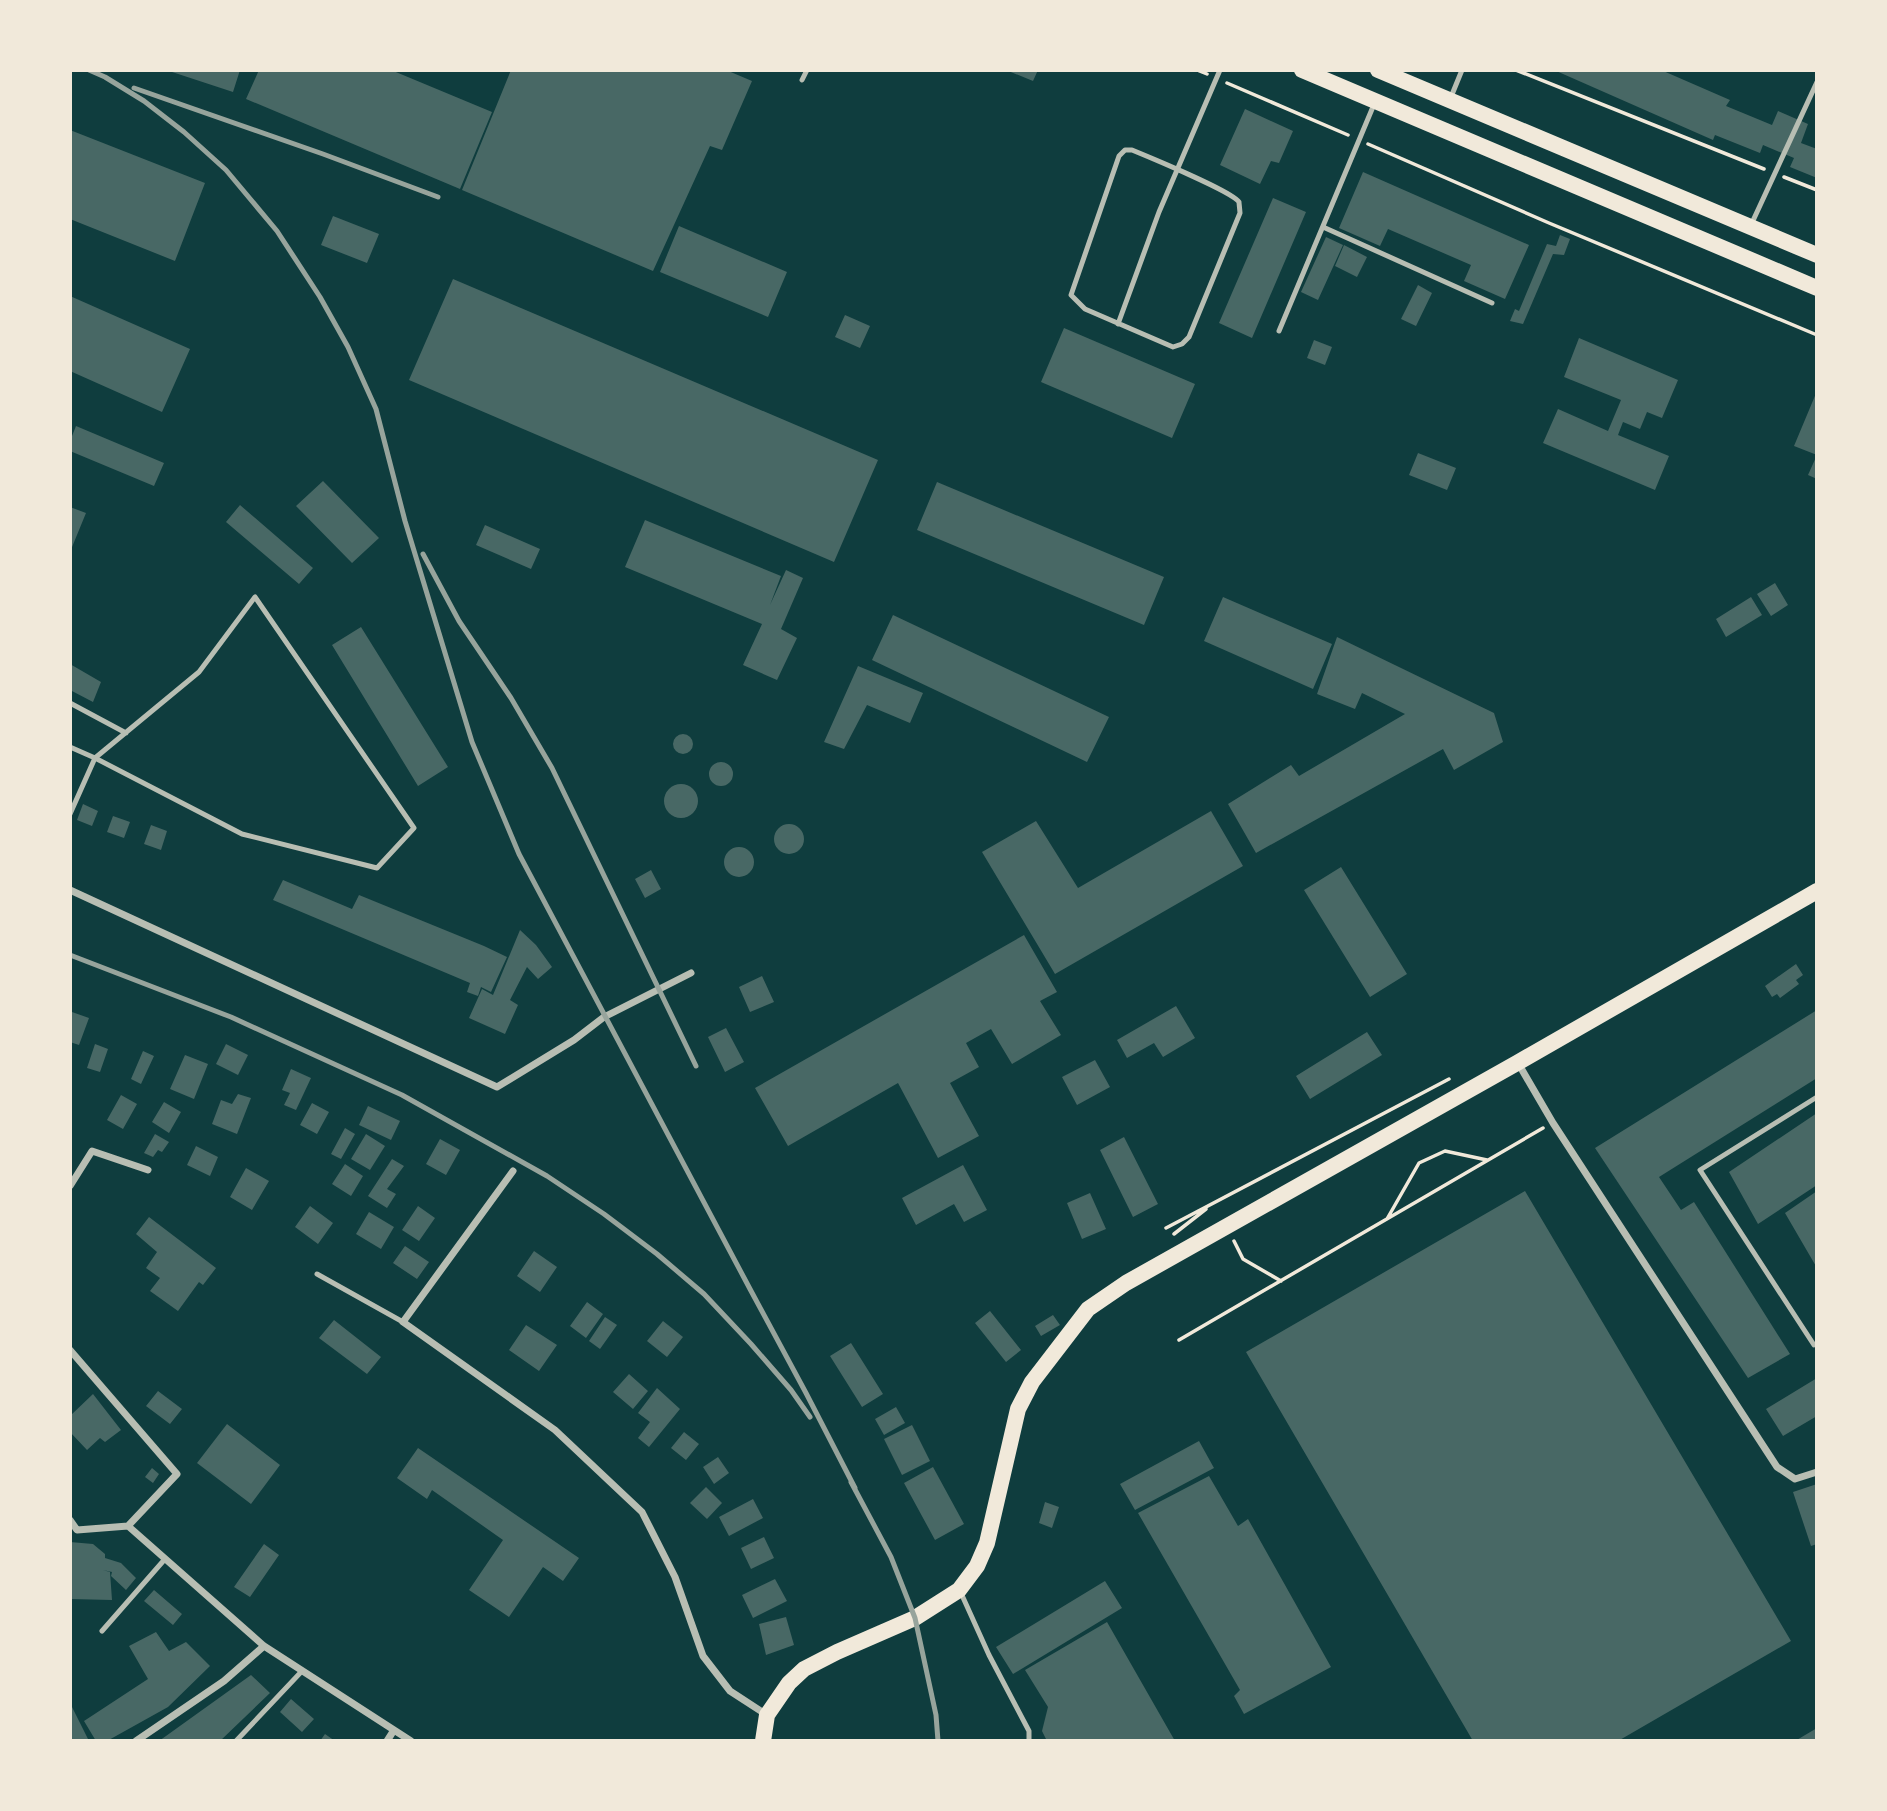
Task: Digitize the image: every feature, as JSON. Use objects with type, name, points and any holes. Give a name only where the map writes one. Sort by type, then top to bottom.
[{"type":"main road","points":[[1302,70],[1817,288]]},
{"type":"main road","points":[[1378,70],[1817,255]]},
{"type":"main road","points":[[763,1741],[767,1715],[789,1683],[804,1669],[915,1618],[960,1590],[977,1566],[987,1543],[1018,1409],[1032,1382],[1088,1309],[1126,1283],[1817,891]]},
{"type":"street","points":[[70,890],[497,1087],[574,1040],[604,1017],[691,973]]},
{"type":"street","points":[[1517,1063],[1553,1123],[1777,1467],[1795,1479],[1817,1472]]},
{"type":"street","points":[[70,1186],[92,1152],[148,1170]]},
{"type":"street","points":[[513,1171],[403,1322],[555,1430],[642,1512],[675,1577],[703,1656],[730,1691],[767,1715]]},
{"type":"street","points":[[70,1350],[177,1474],[128,1527]]},
{"type":"street","points":[[70,1520],[74,1530],[128,1527],[264,1646],[411,1741]]},
{"type":"street","points":[[136,1741],[224,1681],[264,1646]]},
{"type":"street","points":[[387,1741],[394,1730]]},
{"type":"lane","points":[[802,80],[807,70]]},
{"type":"lane","points":[[1118,324],[1159,212],[1220,70]]},
{"type":"lane","points":[[1450,100],[1462,70]]},
{"type":"lane","points":[[1750,227],[1817,82]]},
{"type":"lane","points":[[1279,331],[1375,102]]},
{"type":"lane","points":[[1125,150],[1132,150],[1232,195],[1239,203],[1240,213],[1189,337],[1182,344],[1173,347],[1118,324],[1085,309],[1071,295],[1119,156],[1125,150]]},
{"type":"lane","points":[[1323,227],[1492,303]]},
{"type":"lane","points":[[70,747],[95,758],[242,834],[377,868],[414,828],[255,597],[199,672],[95,758],[70,814]]},
{"type":"lane","points":[[70,703],[126,733]]},
{"type":"lane","points":[[1817,1097],[1700,1170],[1814,1345],[1817,1344]]},
{"type":"lane","points":[[317,1274],[403,1322]]},
{"type":"lane","points":[[102,1631],[165,1559]]},
{"type":"lane","points":[[960,1590],[989,1655],[1029,1731],[1029,1741]]},
{"type":"lane","points":[[236,1741],[302,1671]]},
{"type":"path","points":[[1197,70],[1549,223],[1817,335]]},
{"type":"path","points":[[1516,70],[1817,190]]},
{"type":"path","points":[[1166,1228],[1453,1076]]},
{"type":"path","points":[[1179,1340],[1553,1123]]},
{"type":"path","points":[[1387,1219],[1419,1163],[1445,1151],[1489,1160]]},
{"type":"building","points":[[166,70],[240,70],[233,92]]},
{"type":"building","points":[[259,70],[391,70],[492,112],[460,189],[246,99]]},
{"type":"building","points":[[511,70],[726,70],[752,81],[722,150],[710,146],[653,271],[462,190]]},
{"type":"building","points":[[1006,70],[1038,70],[1033,81]]},
{"type":"building","points":[[1554,70],[1661,70],[1730,100],[1726,106],[1772,125],[1778,111],[1808,124],[1801,143],[1817,149],[1817,178],[1790,167],[1794,158],[1763,145],[1760,153],[1715,135],[1713,140]]},
{"type":"building","points":[[1245,109],[1293,131],[1279,163],[1271,161],[1260,184],[1220,165]]},
{"type":"building","points":[[70,130],[205,183],[175,261],[70,219]]},
{"type":"building","points":[[1363,172],[1529,245],[1505,299],[1464,281],[1471,265],[1388,229],[1380,246],[1339,228]]},
{"type":"building","points":[[1273,198],[1306,212],[1252,338],[1219,323]]},
{"type":"building","points":[[333,216],[379,234],[367,263],[321,245]]},
{"type":"building","points":[[679,226],[787,272],[768,317],[660,272]]},
{"type":"building","points":[[1560,235],[1570,239],[1564,255],[1553,254],[1523,324],[1510,321],[1515,309],[1519,311],[1547,244],[1556,246]]},
{"type":"building","points":[[1326,237],[1343,245],[1318,300],[1301,292]]},
{"type":"building","points":[[1344,245],[1367,257],[1357,277],[1335,266]]},
{"type":"building","points":[[453,279],[878,460],[834,562],[409,380]]},
{"type":"building","points":[[1418,285],[1432,293],[1416,326],[1401,319]]},
{"type":"building","points":[[70,296],[190,349],[162,412],[70,371]]},
{"type":"building","points":[[845,315],[870,326],[860,348],[835,337]]},
{"type":"building","points":[[1064,328],[1195,384],[1172,438],[1041,382]]},
{"type":"building","points":[[1579,338],[1678,380],[1662,418],[1647,412],[1640,429],[1623,422],[1618,435],[1669,456],[1655,490],[1543,443],[1558,409],[1608,431],[1621,400],[1564,377]]},
{"type":"building","points":[[1314,340],[1332,347],[1325,365],[1307,358]]},
{"type":"building","points":[[1817,391],[1817,455],[1794,446]]},
{"type":"building","points":[[76,426],[164,463],[154,486],[70,451],[70,441]]},
{"type":"building","points":[[1418,453],[1456,468],[1447,490],[1409,475]]},
{"type":"building","points":[[1817,455],[1817,479],[1808,475]]},
{"type":"building","points":[[323,481],[379,538],[352,563],[296,506]]},
{"type":"building","points":[[937,482],[1164,577],[1144,625],[917,530]]},
{"type":"building","points":[[240,505],[313,568],[299,584],[226,522]]},
{"type":"building","points":[[70,507],[86,513],[70,552]]},
{"type":"building","points":[[645,520],[781,576],[770,605],[786,570],[803,578],[781,629],[797,638],[777,680],[743,665],[762,624],[625,567]]},
{"type":"building","points":[[485,525],[540,549],[531,569],[476,545]]},
{"type":"building","points":[[1775,583],[1788,605],[1771,616],[1757,594]]},
{"type":"building","points":[[1223,597],[1332,644],[1313,689],[1204,641]]},
{"type":"building","points":[[1751,597],[1762,615],[1726,637],[1716,619]]},
{"type":"building","points":[[893,615],[1109,717],[1087,762],[872,660]]},
{"type":"building","points":[[361,627],[448,767],[418,786],[332,645]]},
{"type":"building","points":[[1337,637],[1494,713],[1503,742],[1454,770],[1443,749],[1256,853],[1228,804],[1291,765],[1299,776],[1405,714],[1362,693],[1355,709],[1317,694]]},
{"type":"building","points":[[70,664],[101,682],[93,702],[70,690]]},
{"type":"building","points":[[858,666],[923,693],[910,723],[867,705],[844,749],[824,742]]},
{"type":"building","points":[[679,734],[687,734],[693,744],[687,754],[679,754],[673,748],[673,740]]},
{"type":"building","points":[[721,762],[729,766],[733,774],[729,782],[721,786],[713,782],[709,774],[713,766]]},
{"type":"building","points":[[681,784],[693,789],[698,801],[693,813],[681,818],[669,813],[664,801],[669,789]]},
{"type":"building","points":[[83,804],[98,811],[92,826],[77,820]]},
{"type":"building","points":[[1211,811],[1243,866],[1055,974],[982,852],[1036,821],[1078,888]]},
{"type":"building","points":[[113,816],[130,822],[124,838],[107,832]]},
{"type":"building","points":[[789,824],[800,828],[804,839],[800,850],[789,854],[778,850],[774,839],[778,828]]},
{"type":"building","points":[[151,825],[167,831],[161,850],[144,844]]},
{"type":"building","points":[[739,847],[745,848],[753,856],[753,868],[745,876],[739,877],[733,876],[725,868],[724,862],[725,856],[733,848]]},
{"type":"building","points":[[1341,867],[1407,974],[1370,997],[1304,890]]},
{"type":"building","points":[[651,870],[661,889],[645,898],[635,879]]},
{"type":"building","points":[[283,880],[352,909],[359,895],[507,957],[491,992],[481,987],[478,996],[467,992],[470,983],[273,900]]},
{"type":"building","points":[[520,930],[536,945],[552,967],[538,979],[527,967],[510,1000],[518,1005],[505,1034],[469,1018],[482,989],[493,995]]},
{"type":"building","points":[[1024,935],[1057,992],[1040,1001],[1061,1035],[1012,1064],[991,1029],[966,1043],[979,1067],[950,1083],[979,1136],[938,1158],[898,1083],[788,1146],[755,1088]]},
{"type":"building","points":[[1796,964],[1803,975],[1796,980],[1799,984],[1780,998],[1777,994],[1772,997],[1765,986]]},
{"type":"building","points":[[762,976],[774,1002],[750,1012],[739,987]]},
{"type":"building","points":[[1176,1006],[1195,1038],[1163,1057],[1154,1043],[1127,1058],[1117,1040]]},
{"type":"building","points":[[1817,1010],[1817,1078],[1659,1177],[1681,1210],[1694,1202],[1790,1354],[1748,1378],[1595,1148]]},
{"type":"building","points":[[72,1012],[89,1018],[79,1045],[70,1042]]},
{"type":"building","points":[[726,1028],[744,1062],[725,1072],[708,1037]]},
{"type":"building","points":[[1367,1032],[1382,1055],[1310,1099],[1296,1076]]},
{"type":"building","points":[[95,1044],[108,1049],[100,1072],[87,1068]]},
{"type":"building","points":[[226,1044],[248,1055],[238,1075],[216,1064]]},
{"type":"building","points":[[143,1051],[154,1056],[141,1084],[131,1079]]},
{"type":"building","points":[[185,1055],[208,1064],[194,1099],[170,1089]]},
{"type":"building","points":[[1095,1060],[1110,1087],[1077,1105],[1062,1077]]},
{"type":"building","points":[[291,1069],[311,1078],[296,1110],[284,1105],[290,1093],[282,1090]]},
{"type":"building","points":[[238,1094],[251,1098],[237,1134],[212,1124],[221,1100],[232,1104]]},
{"type":"building","points":[[121,1095],[137,1104],[123,1129],[107,1120]]},
{"type":"building","points":[[164,1102],[181,1112],[169,1133],[152,1122]]},
{"type":"building","points":[[312,1103],[329,1112],[317,1134],[300,1125]]},
{"type":"building","points":[[368,1106],[400,1121],[391,1140],[359,1125]]},
{"type":"building","points":[[1817,1113],[1817,1185],[1758,1224],[1729,1172]]},
{"type":"building","points":[[345,1128],[355,1134],[341,1159],[331,1154]]},
{"type":"building","points":[[155,1134],[169,1142],[162,1152],[158,1150],[153,1157],[144,1153]]},
{"type":"building","points":[[366,1134],[385,1146],[370,1170],[351,1159]]},
{"type":"building","points":[[1124,1137],[1158,1204],[1133,1217],[1100,1150]]},
{"type":"building","points":[[440,1139],[460,1150],[446,1175],[426,1164]]},
{"type":"building","points":[[196,1146],[218,1157],[210,1176],[187,1165]]},
{"type":"building","points":[[392,1159],[404,1166],[387,1189],[396,1194],[387,1208],[368,1196]]},
{"type":"building","points":[[345,1164],[363,1176],[351,1196],[332,1184]]},
{"type":"building","points":[[963,1165],[987,1210],[964,1222],[954,1204],[916,1225],[902,1198]]},
{"type":"building","points":[[246,1168],[269,1181],[252,1210],[230,1197]]},
{"type":"building","points":[[1525,1191],[1791,1641],[1618,1741],[1473,1741],[1246,1352]]},
{"type":"building","points":[[1817,1191],[1817,1268],[1785,1213]]},
{"type":"building","points":[[1090,1193],[1106,1229],[1082,1239],[1067,1203]]},
{"type":"building","points":[[310,1206],[333,1223],[318,1244],[295,1227]]},
{"type":"building","points":[[418,1206],[435,1218],[419,1241],[402,1230]]},
{"type":"building","points":[[369,1212],[394,1227],[381,1249],[356,1234]]},
{"type":"building","points":[[149,1217],[216,1268],[203,1285],[199,1282],[178,1311],[150,1291],[160,1278],[146,1268],[157,1252],[136,1234]]},
{"type":"building","points":[[405,1246],[429,1262],[417,1279],[393,1263]]},
{"type":"building","points":[[534,1251],[557,1267],[540,1292],[517,1276]]},
{"type":"building","points":[[587,1302],[603,1314],[586,1338],[570,1326]]},
{"type":"building","points":[[990,1311],[1021,1350],[1006,1362],[975,1323]]},
{"type":"building","points":[[1053,1315],[1060,1325],[1041,1336],[1035,1326]]},
{"type":"building","points":[[605,1317],[617,1325],[600,1349],[589,1341]]},
{"type":"building","points":[[334,1320],[381,1357],[367,1374],[319,1338]]},
{"type":"building","points":[[663,1321],[683,1337],[667,1357],[647,1341]]},
{"type":"building","points":[[526,1325],[557,1345],[539,1371],[509,1350]]},
{"type":"building","points":[[851,1343],[883,1394],[862,1407],[830,1356]]},
{"type":"building","points":[[629,1374],[648,1391],[633,1409],[613,1392]]},
{"type":"building","points":[[1817,1378],[1817,1416],[1783,1436],[1766,1409]]},
{"type":"building","points":[[657,1388],[680,1409],[649,1447],[638,1438],[650,1422],[638,1413]]},
{"type":"building","points":[[158,1391],[182,1409],[170,1424],[146,1406]]},
{"type":"building","points":[[93,1394],[121,1430],[105,1442],[100,1438],[87,1450],[70,1432],[70,1416]]},
{"type":"building","points":[[896,1407],[905,1423],[884,1435],[875,1419]]},
{"type":"building","points":[[227,1424],[280,1465],[251,1504],[197,1463]]},
{"type":"building","points":[[912,1425],[930,1461],[902,1475],[884,1439]]},
{"type":"building","points":[[684,1432],[699,1444],[686,1460],[671,1448]]},
{"type":"building","points":[[1199,1441],[1214,1468],[1135,1510],[1120,1484]]},
{"type":"building","points":[[418,1448],[579,1558],[563,1581],[543,1567],[509,1617],[469,1590],[503,1540],[432,1490],[427,1499],[397,1478]]},
{"type":"building","points":[[718,1457],[729,1473],[714,1484],[703,1467]]},
{"type":"building","points":[[933,1467],[964,1524],[935,1540],[904,1483]]},
{"type":"building","points":[[152,1468],[159,1474],[153,1483],[145,1477]]},
{"type":"building","points":[[1209,1476],[1238,1526],[1248,1519],[1331,1667],[1244,1714],[1234,1696],[1240,1690],[1138,1513]]},
{"type":"building","points":[[1817,1484],[1817,1544],[1811,1546],[1793,1492]]},
{"type":"building","points":[[706,1487],[722,1503],[707,1519],[690,1503]]},
{"type":"building","points":[[753,1499],[763,1518],[729,1536],[719,1517]]},
{"type":"building","points":[[1045,1502],[1059,1507],[1052,1528],[1039,1523]]},
{"type":"building","points":[[764,1537],[774,1558],[751,1569],[741,1548]]},
{"type":"building","points":[[70,1542],[93,1544],[105,1554],[105,1558],[121,1563],[136,1578],[126,1590],[111,1576],[112,1572],[103,1570],[110,1572],[112,1600],[70,1599]]},
{"type":"building","points":[[264,1544],[279,1555],[250,1597],[234,1587]]},
{"type":"building","points":[[775,1579],[787,1601],[753,1618],[742,1595]]},
{"type":"building","points":[[1105,1581],[1122,1608],[1013,1674],[996,1647]]},
{"type":"building","points":[[154,1590],[182,1614],[173,1625],[144,1601]]},
{"type":"building","points":[[786,1617],[794,1645],[766,1655],[759,1624]]},
{"type":"building","points":[[1107,1622],[1175,1741],[1047,1741],[1042,1731],[1048,1707],[1025,1670]]},
{"type":"building","points":[[156,1632],[169,1651],[186,1642],[210,1666],[168,1707],[107,1741],[96,1741],[84,1721],[148,1679],[129,1646]]},
{"type":"building","points":[[251,1675],[270,1693],[220,1741],[159,1741]]},
{"type":"building","points":[[291,1699],[314,1719],[302,1732],[280,1712]]},
{"type":"building","points":[[70,1703],[89,1741],[70,1741]]},
{"type":"building","points":[[1817,1728],[1817,1741],[1795,1741]]},
{"type":"building","points":[[325,1734],[335,1741],[320,1741]]},
{"type":"railway","points":[[89,70],[144,101],[226,170],[277,231],[320,297],[348,347],[376,409],[405,521],[472,742],[519,854],[855,1488]]},
{"type":"railway","points":[[134,88],[438,197]]},
{"type":"railway","points":[[423,554],[459,621],[511,698],[552,768],[696,1066]]},
{"type":"railway","points":[[70,955],[231,1017],[402,1095],[547,1176],[604,1214],[704,1294],[791,1390],[810,1417]]},
{"type":"railway","points":[[851,1482],[891,1557],[915,1618],[936,1715],[938,1741]]}]
